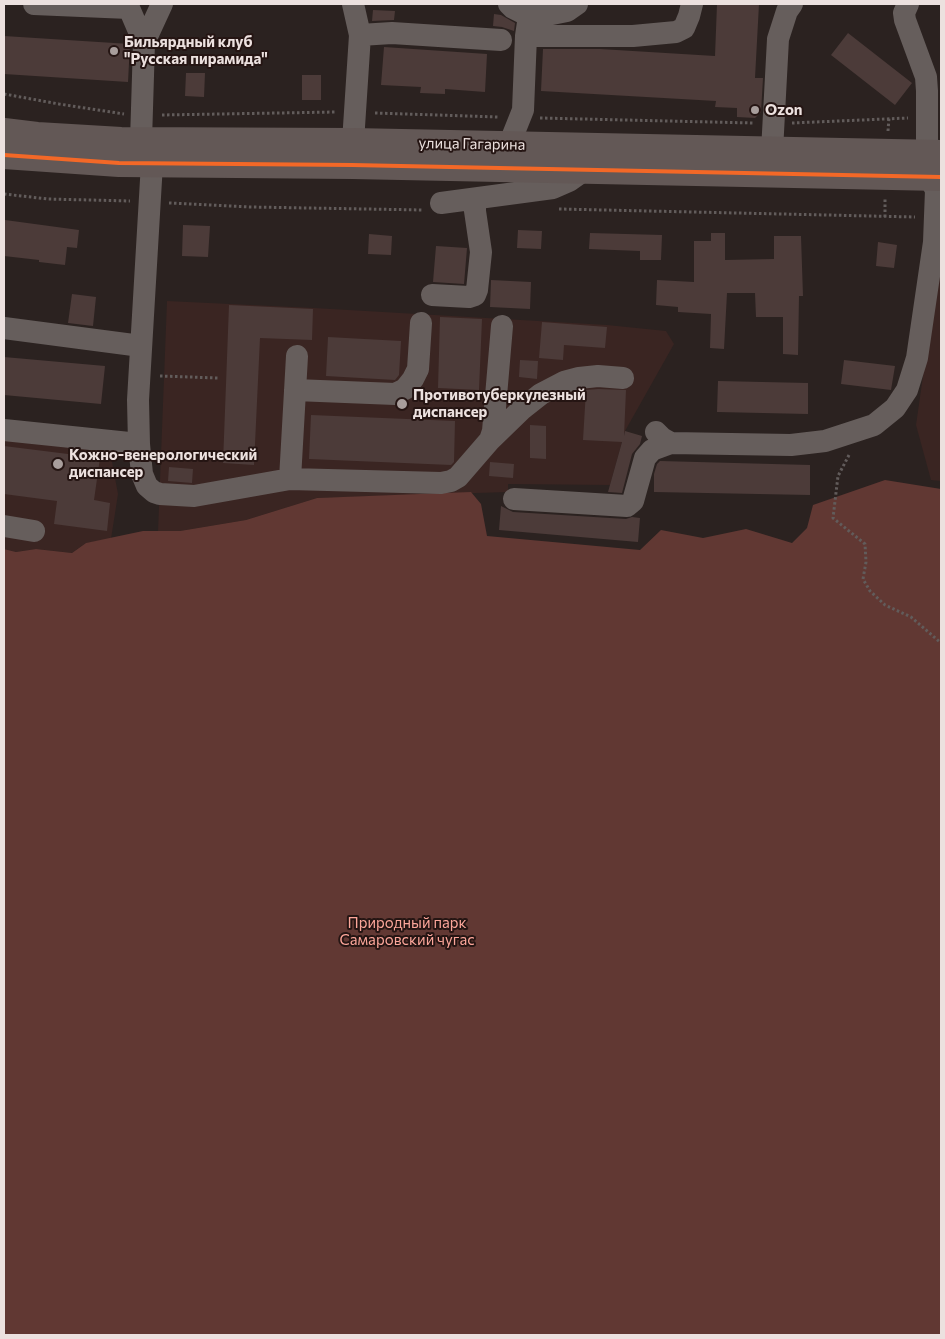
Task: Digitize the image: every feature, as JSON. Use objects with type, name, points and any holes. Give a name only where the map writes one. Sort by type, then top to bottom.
[{"type":"main road","name":"улица Гагарина","points":[[4,132],[37,136],[147,140],[353,153],[541,157],[772,151],[933,165]]},
{"type":"main road","name":"улица Гагарина","points":[[4,155],[34,159],[147,140]]},
{"type":"main road","name":"улица Гагарина","points":[[353,153],[509,145],[541,157],[586,169],[933,165]]},
{"type":"lane","points":[[34,4],[129,6],[144,43],[147,140],[139,376],[139,444],[144,480],[147,486],[160,494],[194,496],[290,478],[441,484],[451,481],[458,476],[490,440],[522,409],[541,394],[564,382],[579,378],[598,376],[623,378]]},
{"type":"lane","points":[[144,43],[162,4]]},
{"type":"lane","points":[[352,4],[360,35],[353,153]]},
{"type":"lane","points":[[509,4],[527,26],[523,115],[509,145]]},
{"type":"lane","points":[[527,26],[547,15],[568,11],[577,4]]},
{"type":"lane","points":[[527,26],[633,36],[676,32],[684,28],[692,4]]},
{"type":"lane","points":[[772,151],[778,39],[778,17],[775,4]]},
{"type":"lane","points":[[778,39],[787,11],[792,4]]},
{"type":"lane","points":[[514,499],[627,506],[633,501],[645,458],[664,437],[791,445],[826,441],[874,425],[895,408],[907,390],[917,358],[938,235],[936,190],[930,180],[933,165],[926,77],[904,9],[889,4]]},
{"type":"lane","points":[[360,35],[392,33],[501,40]]},
{"type":"lane","points":[[523,115],[541,157]]},
{"type":"lane","points":[[442,204],[553,188],[569,181],[586,169]]},
{"type":"lane","points":[[432,295],[469,297],[475,295],[480,252],[475,199]]},
{"type":"lane","points":[[295,390],[395,394],[405,389],[418,369],[421,323]]},
{"type":"lane","points":[[490,440],[493,431],[502,326]]},
{"type":"lane","points":[[4,328],[141,346]]},
{"type":"lane","points":[[290,478],[297,356]]},
{"type":"lane","points":[[4,430],[139,444]]},
{"type":"lane","points":[[4,526],[34,531]]},
{"type":"path","points":[[4,94],[94,110],[147,140],[355,112],[774,123],[928,118]]},
{"type":"path","points":[[4,194],[48,199],[136,201]]},
{"type":"path","points":[[139,376],[218,378]]},
{"type":"path","points":[[864,428],[838,476],[833,518],[865,544],[866,562],[863,579],[870,591],[885,606],[910,617],[941,643]]},
{"type":"shaded area","points":[[940,257],[941,481],[931,480],[916,425]]},
{"type":"shaded area","name":"Противотуберкулезный диспансер","points":[[167,301],[607,325],[666,331],[674,344],[625,431],[610,485],[508,484],[508,492],[317,498],[246,520],[180,531],[158,532]]},
{"type":"shaded area","name":"Кожно-венерологический диспансер","points":[[4,422],[107,435],[118,494],[111,539],[86,543],[72,553],[36,549],[16,552],[4,549]]},
{"type":"green space","name":"Природный парк Самаровский чугас","points":[[885,480],[941,489],[941,1335],[4,1335],[4,549],[16,552],[36,549],[72,553],[86,543],[143,531],[180,531],[246,520],[317,498],[471,492],[481,504],[487,536],[640,550],[661,530],[703,538],[746,529],[792,543],[807,528],[813,505]]},
{"type":"building","points":[[717,4],[759,4],[755,78],[763,78],[761,112],[755,118],[737,117],[737,108],[715,107],[716,101],[541,91],[543,49],[600,49],[715,56]]},
{"type":"building","points":[[373,10],[395,11],[394,20],[372,21]]},
{"type":"building","points":[[494,14],[501,15],[515,23],[514,31],[493,26]]},
{"type":"building","points":[[848,33],[912,83],[895,105],[831,55]]},
{"type":"building","points":[[4,36],[130,44],[128,82],[4,74]]},
{"type":"building","points":[[384,47],[487,54],[485,92],[445,89],[445,94],[420,93],[421,87],[381,85]]},
{"type":"building","points":[[186,73],[205,73],[204,97],[185,96]]},
{"type":"building","points":[[302,75],[321,75],[321,100],[302,100]]},
{"type":"building","points":[[5,220],[79,230],[77,248],[67,247],[65,265],[4,256]]},
{"type":"building","points":[[183,225],[210,226],[208,257],[182,256]]},
{"type":"building","points":[[518,230],[542,231],[541,249],[517,248]]},
{"type":"building","points":[[590,233],[662,235],[661,260],[640,260],[640,251],[589,249]]},
{"type":"building","points":[[711,233],[725,233],[725,260],[774,259],[774,236],[801,236],[803,296],[799,296],[798,355],[783,354],[783,317],[756,317],[755,293],[727,293],[724,349],[710,348],[711,314],[678,312],[678,307],[656,305],[657,280],[694,282],[694,241],[711,241]]},
{"type":"building","points":[[369,234],[392,236],[391,255],[368,254]]},
{"type":"building","points":[[878,242],[897,245],[894,268],[876,266]]},
{"type":"building","points":[[436,246],[467,248],[464,284],[433,282]]},
{"type":"building","points":[[491,280],[531,282],[530,309],[490,307]]},
{"type":"building","points":[[72,294],[96,297],[93,326],[68,323]]},
{"type":"building","points":[[229,305],[313,309],[312,340],[260,338],[254,465],[223,463]]},
{"type":"building","points":[[440,317],[482,319],[479,390],[438,388]]},
{"type":"building","points":[[542,322],[607,327],[605,348],[564,345],[563,360],[539,358]]},
{"type":"building","points":[[328,337],[401,341],[399,375],[395,380],[326,376]]},
{"type":"building","points":[[4,357],[105,366],[101,404],[4,395]]},
{"type":"building","points":[[520,360],[538,361],[537,379],[519,377]]},
{"type":"building","points":[[844,360],[895,366],[891,390],[841,384]]},
{"type":"building","points":[[718,381],[808,383],[808,414],[717,412]]},
{"type":"building","points":[[586,390],[626,390],[624,436],[625,431],[642,436],[640,444],[632,454],[622,493],[608,492],[622,442],[583,440]]},
{"type":"building","points":[[311,415],[455,421],[454,462],[451,465],[309,459]]},
{"type":"building","points":[[530,425],[546,426],[546,459],[530,458]]},
{"type":"building","points":[[4,446],[100,458],[94,500],[110,503],[107,531],[54,524],[57,501],[4,494]]},
{"type":"building","points":[[660,461],[810,465],[810,495],[654,492],[654,474]]},
{"type":"building","points":[[490,462],[514,464],[513,478],[489,476]]},
{"type":"building","points":[[169,467],[193,469],[192,483],[168,481]]},
{"type":"building","points":[[501,506],[513,512],[626,519],[632,517],[640,518],[638,542],[499,530]]},
{"type":"transit line","points":[[4,155],[119,163],[352,165],[941,177]]},
{"type":"place","name":"Бильярдный клуб \"Русская пирамида\"","points":[[114,51]]},
{"type":"place","name":"Ozon","points":[[755,110]]},
{"type":"place","name":"Противотуберкулезный диспансер","points":[[402,404]]},
{"type":"place","name":"Кожно-венерологический диспансер","points":[[58,464]]}]
